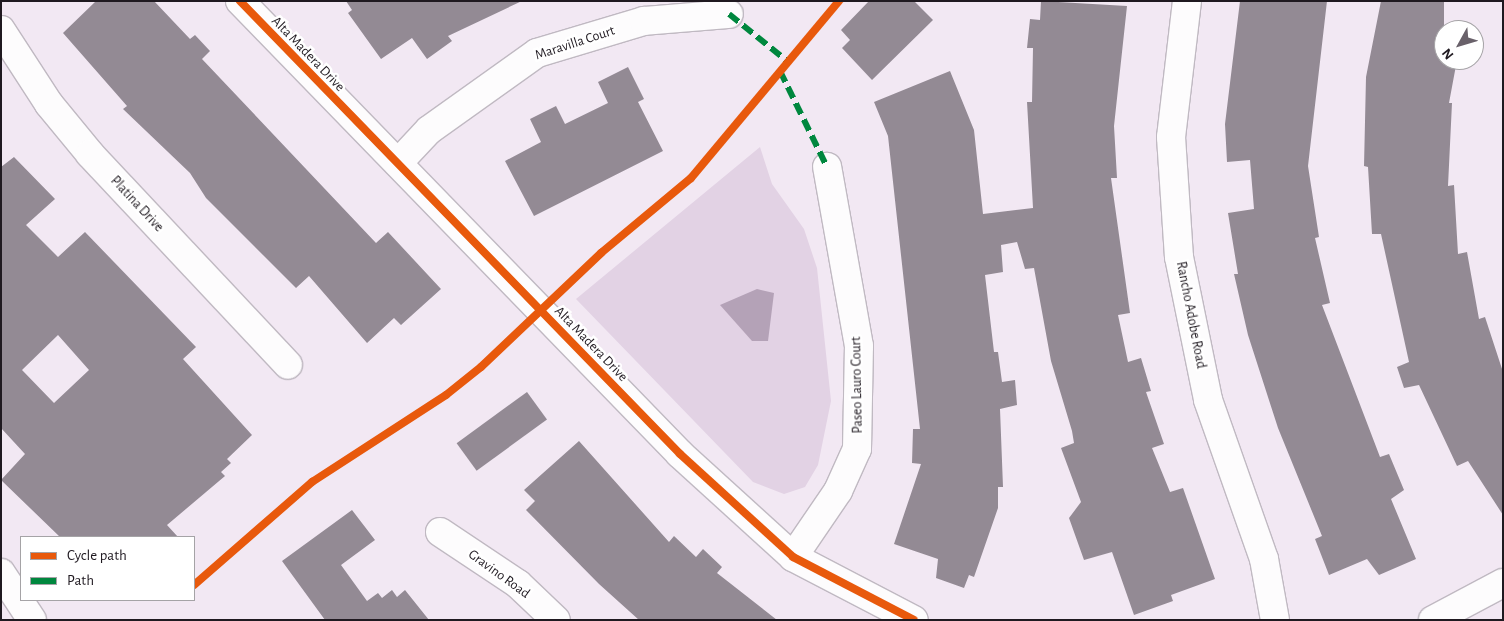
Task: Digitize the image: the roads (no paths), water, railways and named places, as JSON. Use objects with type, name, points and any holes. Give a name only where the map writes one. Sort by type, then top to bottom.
[{"type":"street","name":"Alta Madera Drive","points":[[240,1],[680,454],[793,557],[914,620]]},
{"type":"street","name":"Rancho Adobe Road","points":[[1187,1],[1171,137],[1179,257],[1208,400],[1264,559],[1275,620]]},
{"type":"street","name":"Maravilla Court","points":[[398,163],[460,106],[537,53],[644,21],[729,14]]},
{"type":"street","name":"Platina Drive","points":[[1,30],[49,104],[90,154],[288,365]]},
{"type":"street","name":"Paseo Lauro Court","points":[[793,557],[838,491],[857,449],[859,346],[827,167]]},
{"type":"street","name":"Gravino Road","points":[[440,532],[518,584],[556,620]]},
{"type":"street","points":[[1,573],[32,620]]},
{"type":"street","points":[[1433,620],[1503,583]]}]
